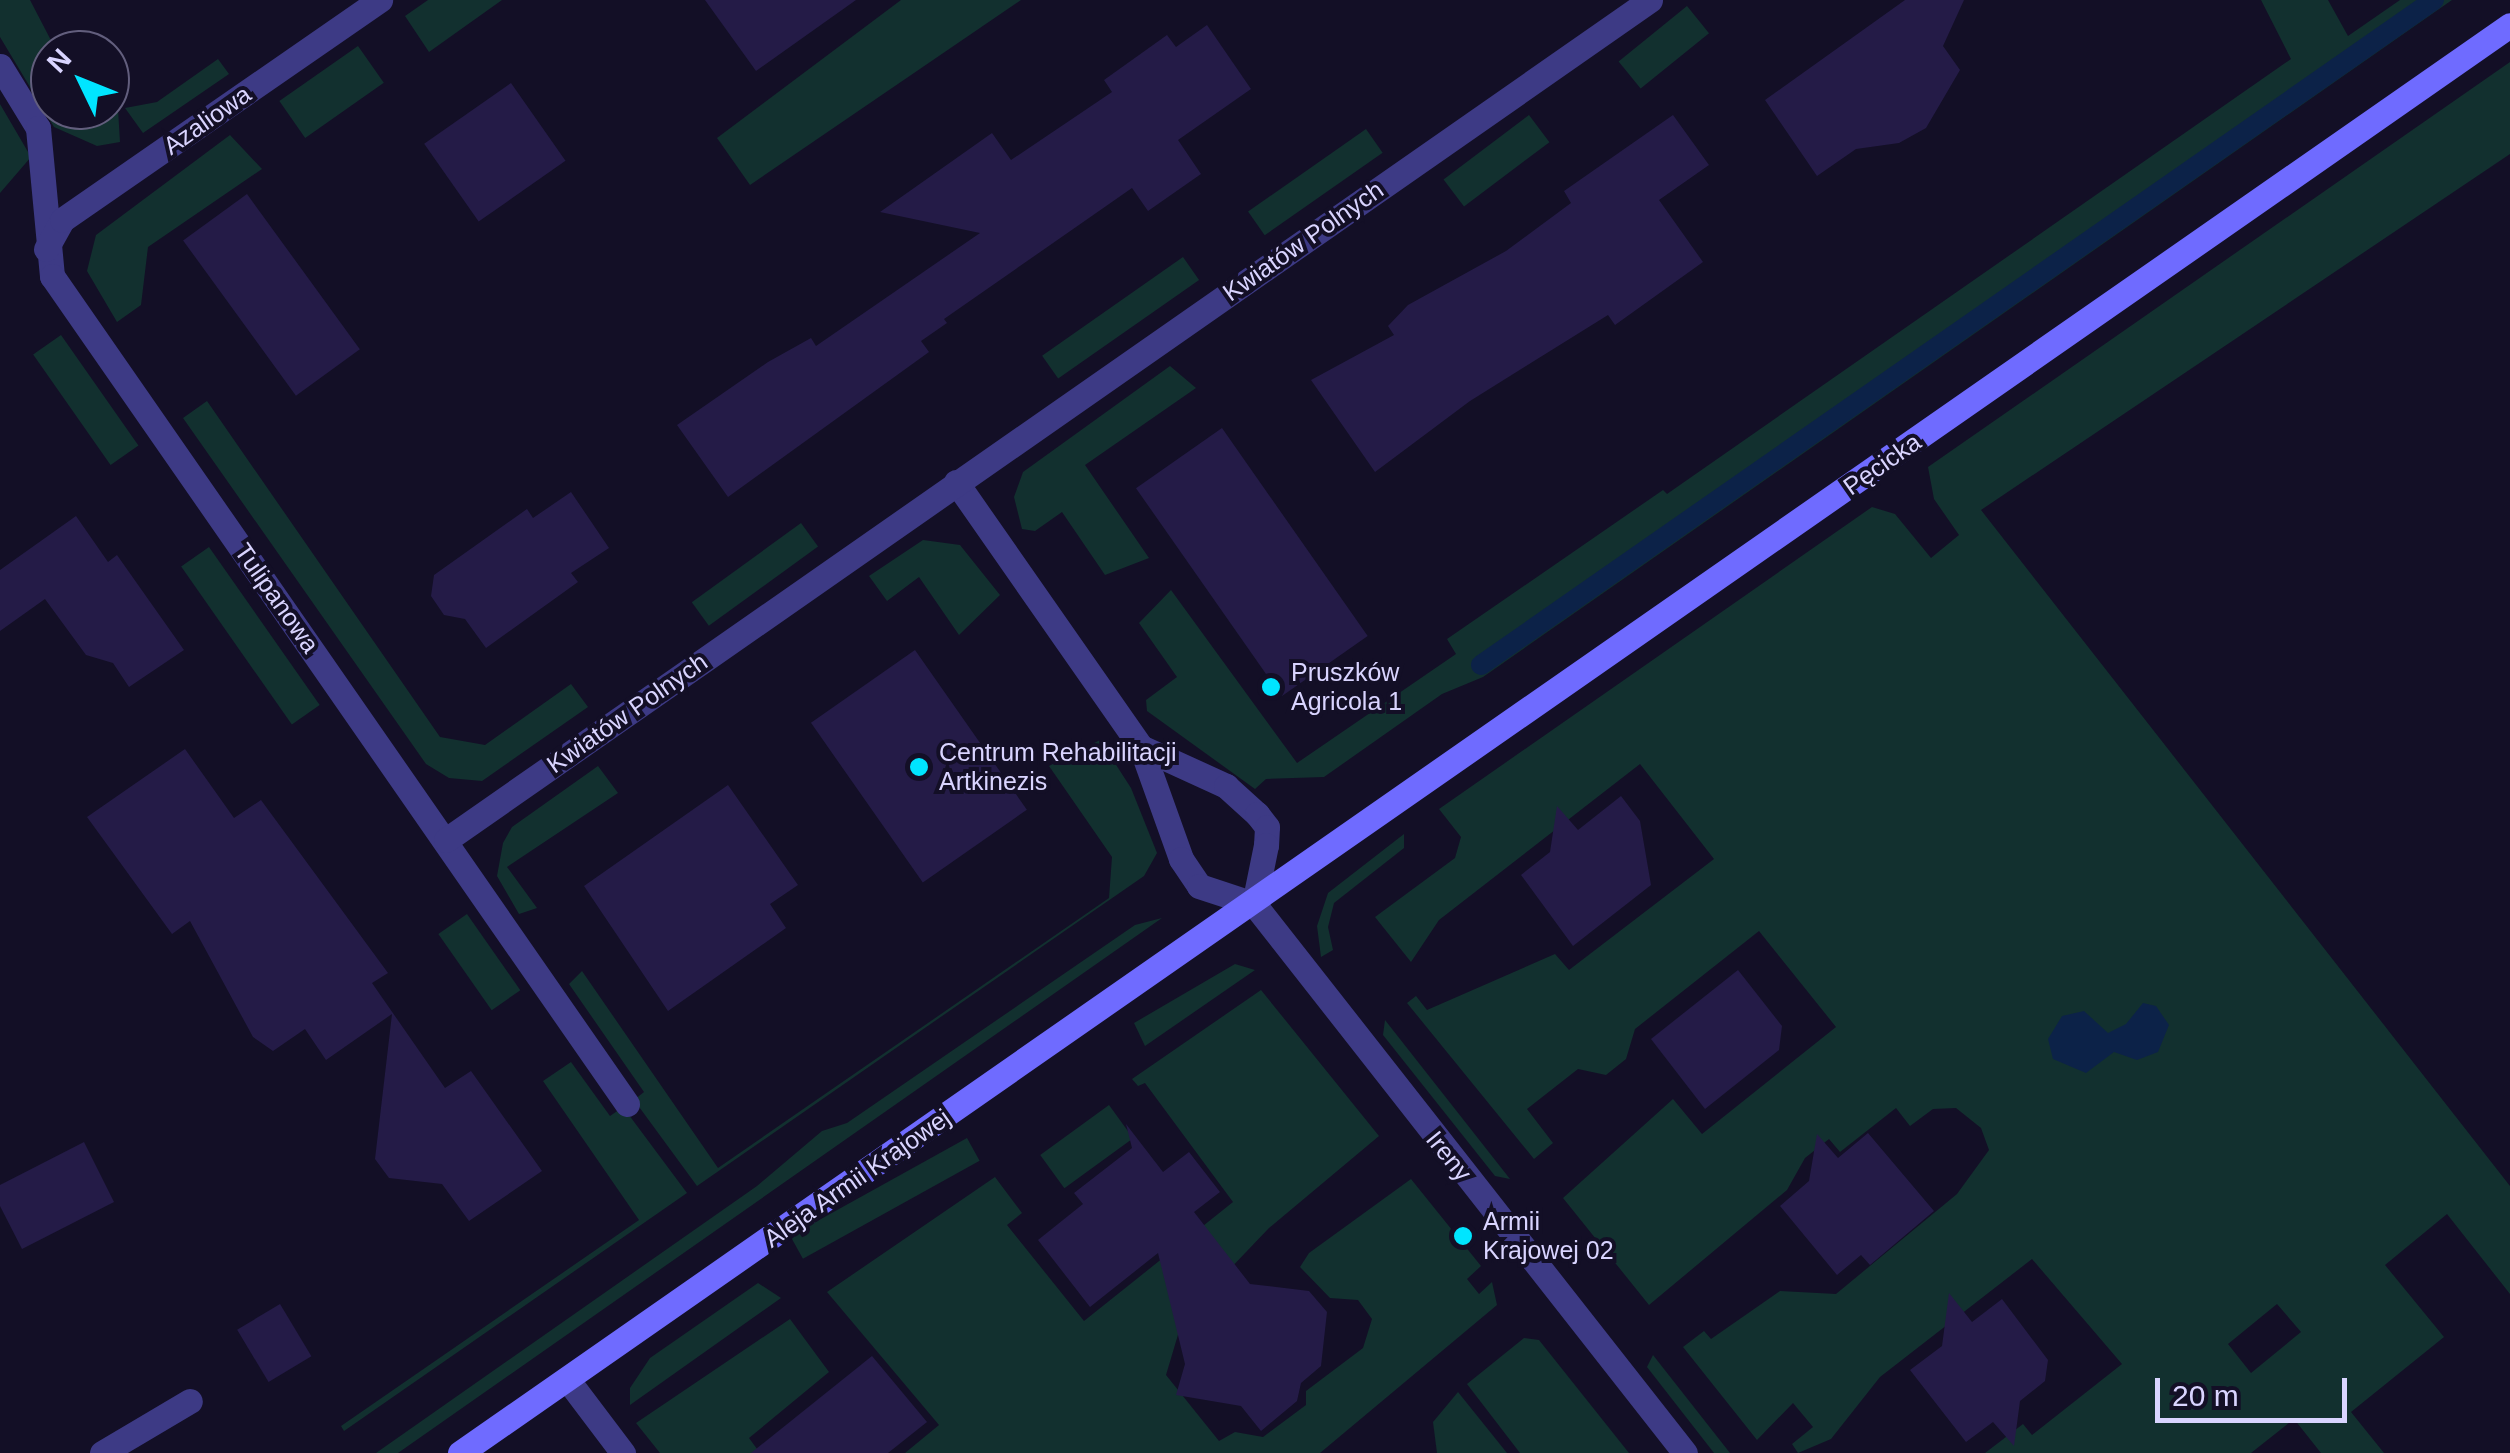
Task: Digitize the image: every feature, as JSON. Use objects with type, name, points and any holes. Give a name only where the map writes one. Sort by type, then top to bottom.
[{"type":"street","name":"Azaliowa","points":[[46,250],[62,220],[380,0]]},
{"type":"street","name":"Kwiatów Polnych","points":[[446,840],[1650,0]]},
{"type":"street","name":"Pęcicka","points":[[1254,904],[2510,25]]},
{"type":"street","name":"Tulipanowa","points":[[0,66],[38,128],[46,250],[52,276],[626,1104]]},
{"type":"street","points":[[956,482],[1141,748],[1181,859],[1199,886],[1254,904],[1267,828],[1257,814],[1226,786],[1141,748]]},
{"type":"street","name":"Aleja Armii Krajowej","points":[[460,1453],[1254,904]]},
{"type":"street","name":"Ireny","points":[[1254,904],[1685,1453]]},
{"type":"street","points":[[567,1379],[623,1453]]},
{"type":"street","points":[[102,1453],[190,1401]]},
{"type":"green space","points":[[0,0],[30,0],[46,30],[30,30],[30,87],[0,37]]},
{"type":"green space","points":[[428,0],[502,0],[429,52],[405,16]]},
{"type":"green space","points":[[901,0],[1021,0],[750,185],[717,138]]},
{"type":"green space","points":[[2261,0],[2328,0],[2348,36],[2400,0],[2452,0],[1483,677],[1442,694],[1324,777],[1266,779],[1255,789],[1147,711],[1146,700],[1177,677],[1139,623],[1171,590],[1297,763],[1456,654],[1447,639],[1663,490],[1667,494],[2291,59]]},
{"type":"green space","points":[[1687,6],[1709,33],[1641,89],[1619,61]]},
{"type":"green space","points":[[358,46],[384,83],[305,138],[279,101]]},
{"type":"green space","points":[[218,59],[229,74],[143,133],[130,115],[130,107],[157,102]]},
{"type":"green space","points":[[2510,62],[2510,154],[1981,510],[2510,1186],[2510,1294],[2447,1214],[2385,1265],[2444,1337],[2351,1412],[2384,1453],[2321,1453],[2294,1419],[2251,1453],[1985,1453],[2023,1424],[2032,1435],[2122,1364],[2032,1259],[1880,1377],[1831,1439],[1798,1453],[1792,1444],[1813,1427],[1793,1403],[1757,1440],[1683,1347],[1704,1331],[1711,1339],[1780,1291],[1836,1294],[1957,1194],[1989,1150],[1981,1128],[1956,1108],[1933,1109],[1910,1126],[1896,1108],[1840,1152],[1829,1139],[1805,1158],[1787,1190],[1649,1305],[1563,1198],[1673,1099],[1702,1134],[1836,1027],[1759,931],[1635,1029],[1626,1059],[1606,1075],[1578,1069],[1527,1109],[1553,1143],[1534,1159],[1407,1003],[1416,996],[1427,1010],[1555,954],[1569,970],[1714,859],[1640,764],[1439,920],[1411,962],[1375,917],[1455,858],[1461,837],[1439,809],[1872,507],[1895,514],[1931,558],[1959,535],[1934,499],[1928,467]],"holes":[[[2277,1304],[2301,1332],[2251,1373],[2228,1344]]]},
{"type":"green space","points":[[0,104],[31,157],[0,193]]},
{"type":"green space","points":[[1529,115],[1549,142],[1464,207],[1444,179]]},
{"type":"green space","points":[[1366,129],[1383,153],[1265,235],[1248,212]]},
{"type":"green space","points":[[61,130],[119,130],[120,142],[97,146]]},
{"type":"green space","points":[[230,135],[262,169],[148,247],[141,305],[117,322],[87,271],[96,235]]},
{"type":"green space","points":[[1183,257],[1199,280],[1058,379],[1042,356]]},
{"type":"green space","points":[[61,335],[138,446],[111,465],[33,355]]},
{"type":"green space","points":[[1170,366],[1196,388],[1085,465],[1149,558],[1105,575],[1062,512],[1035,531],[1022,529],[1014,497],[1023,472]]},
{"type":"green space","points":[[207,401],[440,737],[485,745],[571,684],[588,707],[482,781],[449,778],[426,764],[183,418]]},
{"type":"green space","points":[[801,523],[818,546],[709,626],[692,602]]},
{"type":"green space","points":[[923,540],[960,545],[1000,595],[959,635],[919,577],[887,601],[869,576]]},
{"type":"green space","points":[[209,547],[320,705],[292,725],[181,567]]},
{"type":"green space","points":[[1100,740],[1131,788],[1157,853],[1144,876],[697,1186],[634,1100],[644,1092],[569,984],[582,971],[718,1168],[1109,898],[1112,857],[1049,766]]},
{"type":"green space","points":[[598,766],[618,793],[507,867],[537,908],[519,914],[497,876],[503,843],[512,827]]},
{"type":"green space","points":[[1404,834],[1404,848],[1334,903],[1328,927],[1333,950],[1321,957],[1317,926],[1328,893]]},
{"type":"green space","points":[[467,914],[520,990],[492,1010],[438,934]]},
{"type":"green space","points":[[1162,918],[398,1453],[376,1453],[757,1186],[822,1131],[847,1123],[1135,925]]},
{"type":"green space","points":[[1235,964],[1255,970],[1145,1046],[1134,1023]]},
{"type":"green space","points":[[1261,990],[1379,1136],[1269,1228],[1226,1273],[1180,1328],[1166,1375],[1219,1441],[1235,1432],[1263,1437],[1306,1405],[1306,1391],[1363,1348],[1372,1319],[1358,1300],[1330,1298],[1300,1267],[1309,1253],[1411,1179],[1481,1266],[1467,1279],[1479,1294],[1492,1282],[1497,1305],[1320,1453],[905,1453],[939,1425],[827,1292],[995,1177],[1022,1213],[1007,1225],[1084,1321],[1233,1202],[1145,1083],[1138,1086],[1132,1079]]},
{"type":"green space","points":[[1385,1020],[1510,1179],[1495,1176],[1383,1035]]},
{"type":"green space","points":[[571,1062],[610,1116],[623,1107],[687,1193],[344,1431],[341,1426],[639,1220],[543,1081]]},
{"type":"green space","points":[[1109,1105],[1133,1138],[1064,1188],[1040,1155]]},
{"type":"green space","points":[[967,1138],[980,1161],[803,1259],[790,1236]]},
{"type":"green space","points":[[758,1283],[781,1298],[630,1405],[630,1388],[650,1358]]},
{"type":"green space","points":[[790,1319],[829,1372],[749,1438],[760,1453],[660,1453],[636,1423]]},
{"type":"green space","points":[[1524,1338],[1539,1340],[1629,1453],[1520,1453],[1467,1384]]},
{"type":"green space","points":[[1653,1355],[1730,1453],[1714,1453],[1647,1367]]},
{"type":"green space","points":[[1458,1392],[1507,1453],[1437,1453],[1433,1422]]},
{"type":"water","points":[[2143,1003],[2156,1006],[2169,1025],[2158,1052],[2137,1060],[2114,1052],[2086,1073],[2053,1059],[2048,1039],[2062,1016],[2084,1011],[2108,1033],[2126,1024]]},
{"type":"building","points":[[705,0],[856,0],[756,71]]},
{"type":"building","points":[[1905,0],[1964,0],[1943,46],[1960,70],[1926,128],[1899,143],[1856,149],[1817,176],[1765,100]]},
{"type":"building","points":[[1207,25],[1251,89],[1178,140],[1201,174],[1148,211],[1132,188],[944,319],[947,323],[921,341],[929,352],[728,497],[677,425],[768,362],[811,338],[816,346],[980,233],[880,212],[992,133],[1011,160],[1112,92],[1104,80],[1167,35],[1176,47]]},
{"type":"building","points":[[511,83],[565,161],[479,222],[424,144]]},
{"type":"building","points":[[1673,115],[1709,165],[1659,200],[1703,262],[1615,325],[1608,315],[1470,401],[1375,472],[1311,380],[1394,335],[1388,326],[1408,305],[1506,251],[1571,203],[1564,191]]},
{"type":"building","points":[[247,194],[360,349],[296,396],[183,240]]},
{"type":"building","points":[[1222,428],[1368,636],[1282,696],[1136,488]]},
{"type":"building","points":[[571,492],[609,548],[571,573],[578,582],[486,648],[465,619],[444,615],[431,596],[434,575],[527,509],[533,518]]},
{"type":"building","points":[[76,516],[108,562],[117,555],[184,650],[129,687],[113,663],[86,655],[45,599],[0,631],[0,570]]},
{"type":"building","name":"Centrum Rehabilitacji Artkinezis","points":[[915,650],[1027,810],[923,883],[811,723]]},
{"type":"building","points":[[185,749],[234,818],[261,800],[388,973],[372,983],[445,1088],[471,1071],[542,1171],[469,1221],[442,1184],[389,1178],[375,1159],[392,1014],[326,1060],[305,1029],[273,1051],[253,1037],[190,921],[172,934],[87,817]]},
{"type":"building","points":[[728,785],[798,885],[770,904],[786,928],[668,1011],[584,886]]},
{"type":"building","points":[[1621,796],[1640,821],[1651,885],[1573,946],[1521,875],[1550,852],[1557,806],[1578,830]]},
{"type":"building","points":[[1738,970],[1782,1026],[1779,1050],[1705,1109],[1651,1039]]},
{"type":"building","points":[[1126,1124],[1163,1172],[1189,1152],[1220,1192],[1194,1212],[1250,1284],[1309,1291],[1327,1312],[1321,1366],[1301,1383],[1297,1401],[1261,1431],[1241,1406],[1176,1395],[1185,1364],[1158,1253],[1090,1307],[1038,1240],[1083,1204],[1074,1193],[1132,1148]]},
{"type":"building","points":[[1868,1133],[1934,1211],[1870,1265],[1861,1255],[1837,1275],[1780,1206],[1809,1181],[1817,1134],[1838,1158]]},
{"type":"building","points":[[84,1142],[114,1202],[22,1249],[0,1206],[0,1185]]},
{"type":"building","points":[[1949,1293],[1972,1322],[2002,1299],[2048,1360],[2045,1381],[2020,1401],[2014,1446],[1993,1422],[1966,1442],[1910,1370],[1942,1346]]},
{"type":"building","points":[[280,1304],[311,1356],[269,1382],[237,1330]]},
{"type":"building","points":[[872,1356],[927,1422],[888,1453],[751,1453]]},
{"type":"waterway","points":[[1481,665],[2434,0]]},
{"type":"place","name":"Pruszków Agricola 1","points":[[1271,687]]},
{"type":"place","name":"Centrum Rehabilitacji Artkinezis","points":[[919,767]]},
{"type":"place","name":"Armii Krajowej 02","points":[[1463,1236]]}]
